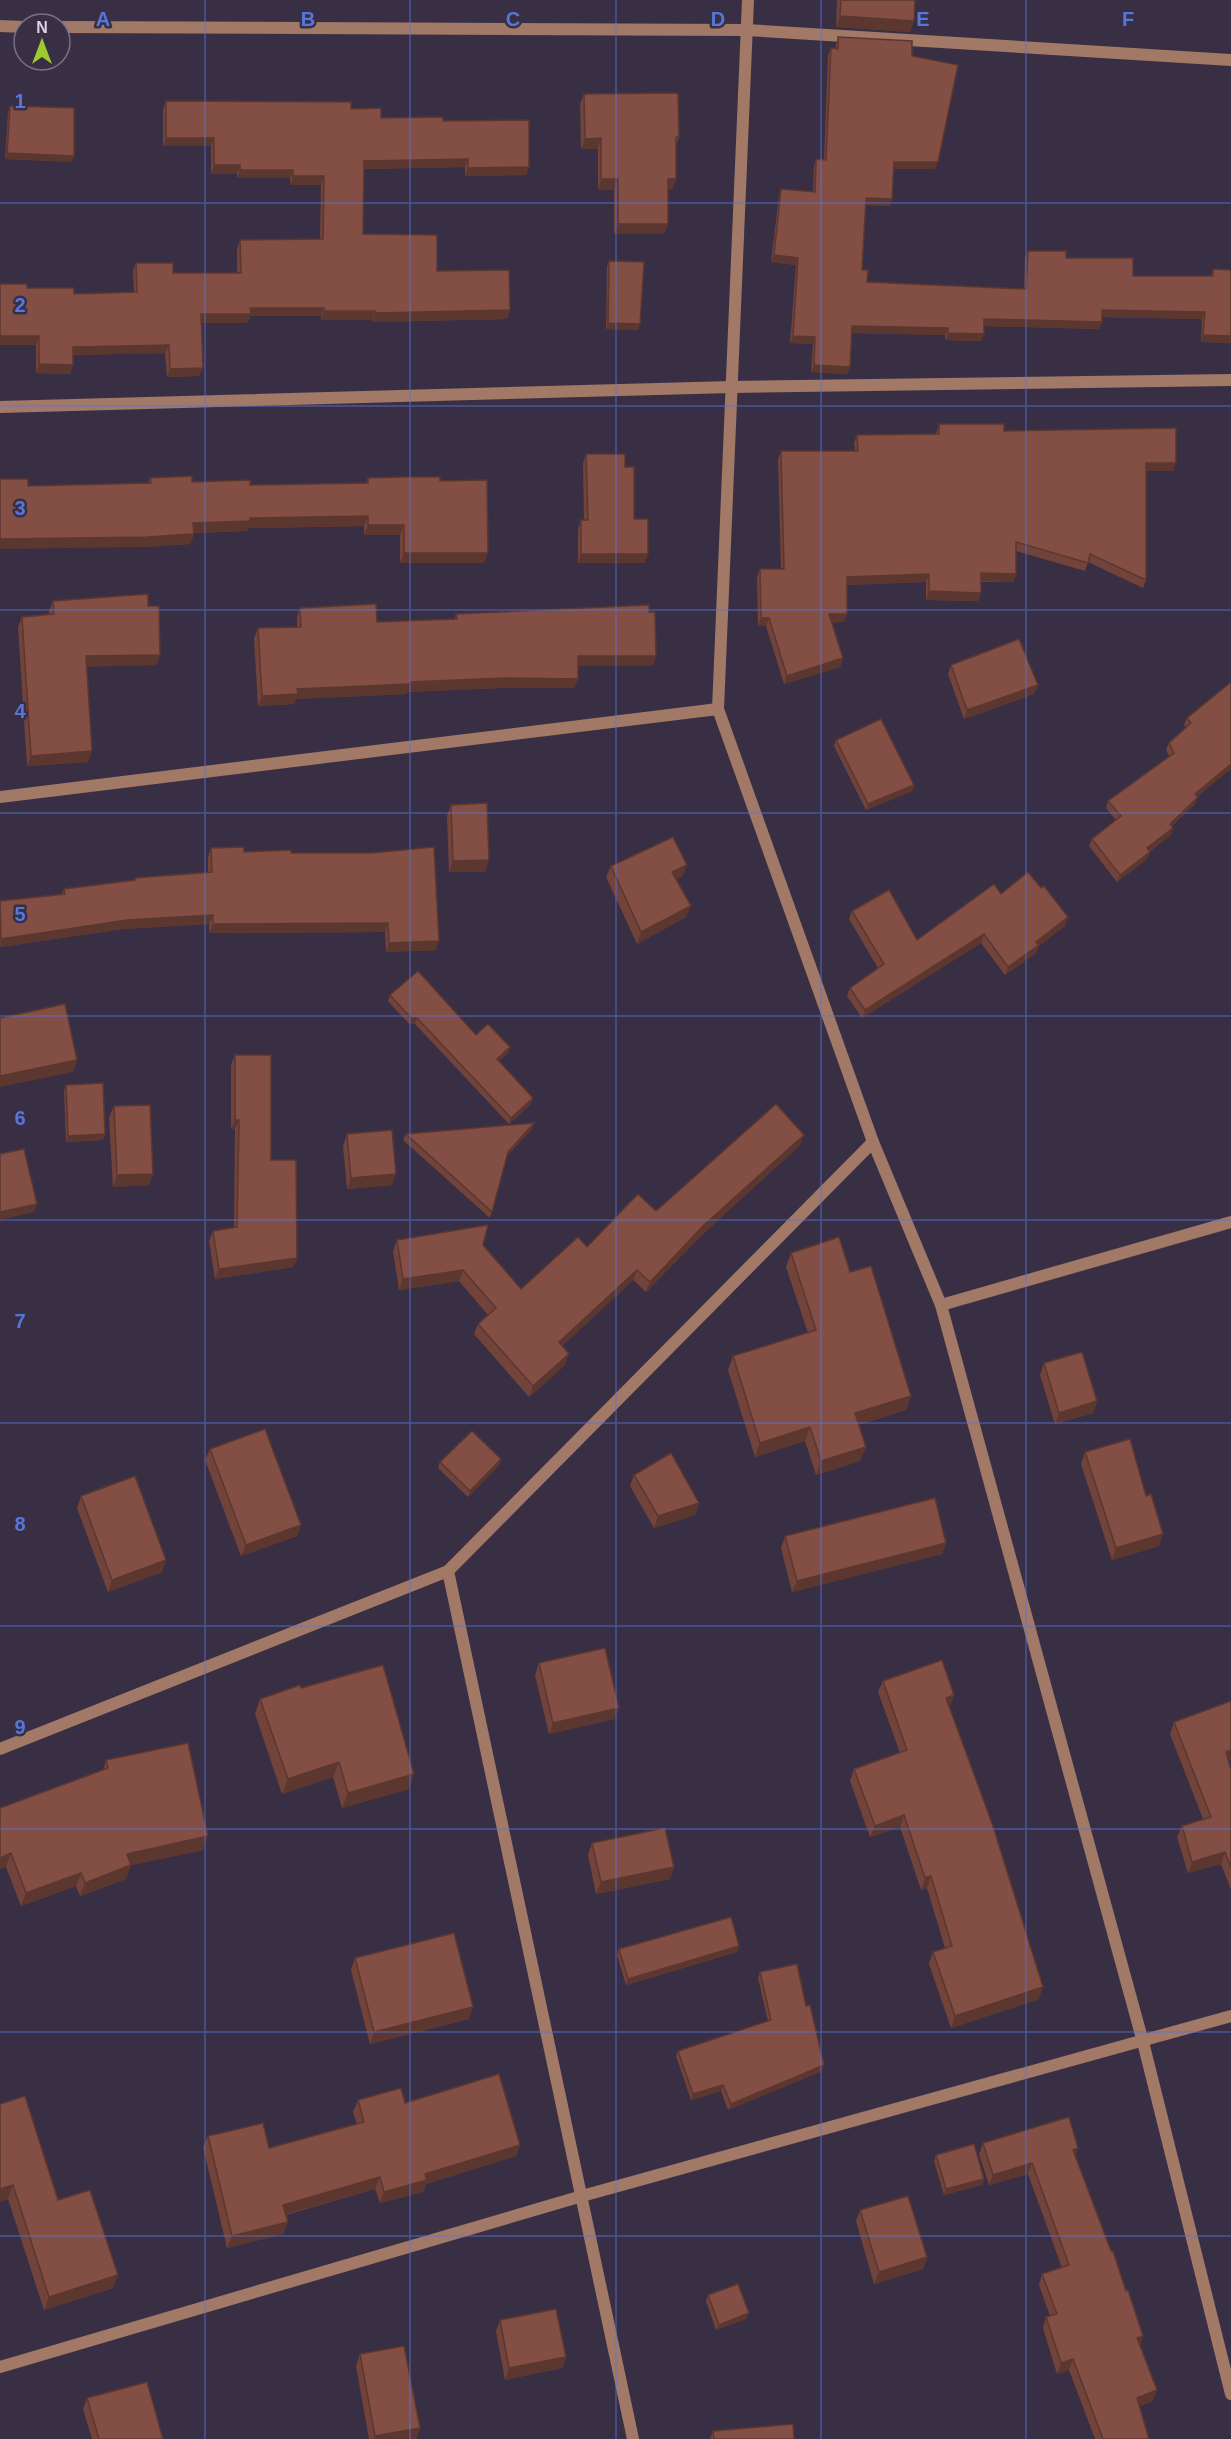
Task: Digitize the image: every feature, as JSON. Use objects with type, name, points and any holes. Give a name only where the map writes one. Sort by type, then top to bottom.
[{"type":"street","points":[[748,0],[718,709],[873,1142],[940,1305],[1143,2042],[1231,2394]]},
{"type":"street","points":[[72,27],[746,30],[1231,60]]},
{"type":"street","points":[[0,407],[732,387],[1231,380]]},
{"type":"street","points":[[0,797],[718,709]]},
{"type":"street","points":[[0,1749],[448,1571],[873,1142]]},
{"type":"street","points":[[940,1305],[1231,1222]]},
{"type":"street","points":[[448,1571],[633,2439]]},
{"type":"street","points":[[0,2367],[582,2196],[1231,2016]]},
{"type":"building","points":[[841,0],[915,0],[914,21],[840,16]]},
{"type":"building","points":[[838,37],[912,41],[912,56],[958,65],[938,162],[894,162],[892,199],[866,198],[862,270],[868,270],[867,282],[1026,289],[1028,251],[1066,251],[1066,258],[1133,258],[1133,276],[1213,276],[1213,269],[1231,270],[1231,336],[1203,335],[1205,312],[1102,310],[1102,322],[984,319],[984,334],[948,333],[948,328],[852,326],[850,367],[814,365],[815,337],[793,336],[798,258],[774,255],[781,189],[815,192],[816,159],[826,160],[831,48],[838,49]]},
{"type":"building","points":[[678,93],[679,137],[676,137],[676,179],[668,179],[668,224],[618,224],[618,179],[601,179],[601,138],[585,139],[584,94]]},
{"type":"building","points":[[166,101],[351,102],[351,109],[381,108],[381,118],[443,117],[443,121],[529,120],[529,167],[468,168],[468,159],[364,161],[363,234],[437,235],[437,271],[509,270],[510,310],[375,313],[375,311],[324,311],[324,308],[250,308],[251,314],[201,314],[203,368],[170,369],[169,345],[73,347],[73,365],[39,364],[39,336],[0,336],[0,284],[27,284],[27,288],[74,288],[74,294],[137,292],[136,263],[173,263],[173,273],[241,273],[240,240],[323,239],[324,176],[293,176],[293,170],[240,170],[240,165],[214,165],[214,138],[166,138]]},
{"type":"building","points":[[10,106],[74,108],[74,156],[7,153]]},
{"type":"building","points":[[609,261],[644,262],[640,324],[608,323]]},
{"type":"building","points":[[939,424],[1004,424],[1004,431],[1176,428],[1176,463],[1146,463],[1146,580],[1090,554],[1088,563],[1016,542],[1016,574],[981,573],[981,593],[929,591],[929,574],[847,577],[847,614],[829,614],[843,658],[787,676],[769,618],[761,618],[760,569],[784,569],[781,451],[858,451],[857,435],[939,434]]},
{"type":"building","points":[[586,454],[625,454],[625,467],[634,467],[634,519],[648,519],[648,554],[581,554],[581,520],[588,520]]},
{"type":"building","points":[[192,476],[192,482],[250,480],[250,485],[368,483],[368,478],[403,477],[440,477],[440,481],[487,480],[488,553],[404,553],[404,525],[368,525],[368,516],[250,518],[250,521],[193,523],[194,534],[147,537],[0,539],[0,479],[28,479],[28,486],[151,483],[150,478]]},
{"type":"building","points":[[148,594],[148,606],[159,606],[160,655],[86,656],[92,751],[31,756],[22,617],[54,614],[53,601]]},
{"type":"building","points":[[376,604],[377,622],[457,619],[456,614],[649,605],[649,612],[655,612],[656,656],[578,656],[578,679],[505,678],[410,682],[410,684],[297,689],[298,694],[262,696],[258,628],[301,627],[300,608]]},
{"type":"building","points":[[1019,639],[1038,685],[967,710],[951,665]]},
{"type":"building","points":[[1231,682],[1231,764],[1195,794],[1198,797],[1170,824],[1173,828],[1147,848],[1150,852],[1120,875],[1092,839],[1121,816],[1108,801],[1174,753],[1169,743],[1191,723],[1187,718]]},
{"type":"building","points":[[881,719],[914,785],[868,804],[836,740]]},
{"type":"building","points":[[487,803],[489,860],[453,861],[451,805]]},
{"type":"building","points":[[673,837],[687,865],[672,872],[691,906],[641,932],[611,866]]},
{"type":"building","points":[[244,847],[244,852],[291,850],[291,853],[371,853],[434,847],[439,941],[389,943],[388,923],[213,924],[213,915],[127,920],[1,939],[0,901],[65,894],[64,889],[135,880],[135,878],[212,872],[211,848]]},
{"type":"building","points":[[1028,872],[1041,888],[1044,886],[1068,917],[1036,942],[1039,945],[1008,967],[984,934],[865,1010],[850,988],[884,964],[852,911],[889,890],[917,940],[994,884],[1001,894]]},
{"type":"building","points":[[418,971],[476,1035],[488,1024],[510,1047],[497,1059],[533,1098],[511,1118],[417,1018],[411,1018],[390,995]]},
{"type":"building","points":[[65,1004],[77,1060],[0,1076],[0,1018]]},
{"type":"building","points":[[235,1055],[271,1055],[271,1160],[296,1160],[297,1258],[219,1269],[213,1231],[237,1227],[239,1120],[235,1120]]},
{"type":"building","points":[[103,1083],[105,1134],[68,1136],[66,1085]]},
{"type":"building","points":[[776,1104],[804,1135],[704,1225],[650,1282],[637,1270],[559,1342],[569,1354],[533,1386],[478,1324],[496,1308],[463,1270],[403,1279],[397,1240],[488,1225],[483,1245],[521,1289],[578,1237],[587,1247],[638,1194],[656,1211]]},
{"type":"building","points":[[150,1105],[153,1174],[117,1175],[114,1106]]},
{"type":"building","points":[[534,1123],[508,1152],[492,1212],[406,1134]]},
{"type":"building","points":[[392,1130],[396,1174],[351,1178],[347,1134]]},
{"type":"building","points":[[24,1149],[37,1204],[0,1212],[0,1154]]},
{"type":"building","points":[[839,1237],[850,1272],[871,1266],[911,1396],[855,1413],[866,1447],[821,1461],[810,1427],[760,1443],[733,1356],[816,1330],[791,1253]]},
{"type":"building","points":[[1082,1352],[1097,1401],[1059,1413],[1044,1363]]},
{"type":"building","points":[[265,1429],[301,1525],[246,1545],[210,1449]]},
{"type":"building","points":[[472,1431],[501,1459],[470,1491],[440,1462]]},
{"type":"building","points":[[1130,1439],[1146,1496],[1151,1494],[1163,1534],[1116,1548],[1085,1452]]},
{"type":"building","points":[[671,1453],[699,1503],[658,1516],[634,1475]]},
{"type":"building","points":[[135,1476],[166,1560],[112,1580],[81,1496]]},
{"type":"building","points":[[935,1498],[946,1543],[797,1581],[785,1536]]},
{"type":"building","points":[[605,1648],[619,1708],[553,1723],[539,1663]]},
{"type":"building","points":[[942,1660],[954,1695],[946,1698],[993,1826],[1043,1987],[955,2016],[933,1952],[952,1946],[931,1876],[925,1878],[904,1815],[875,1826],[854,1769],[907,1750],[883,1681]]},
{"type":"building","points":[[383,1665],[414,1774],[348,1793],[339,1762],[288,1779],[260,1699],[300,1685],[301,1688]]},
{"type":"building","points":[[1231,1701],[1231,1750],[1226,1752],[1231,1770],[1231,1868],[1225,1852],[1192,1862],[1182,1826],[1211,1817],[1174,1722]]},
{"type":"building","points":[[188,1743],[208,1836],[127,1854],[131,1865],[85,1883],[81,1873],[26,1893],[11,1853],[0,1858],[0,1808],[108,1768],[106,1760]]},
{"type":"building","points":[[665,1828],[674,1867],[601,1882],[592,1843]]},
{"type":"building","points":[[731,1917],[739,1946],[628,1979],[619,1949]]},
{"type":"building","points":[[454,1933],[473,2007],[374,2032],[355,1958]]},
{"type":"building","points":[[797,1964],[806,2006],[810,2005],[824,2065],[731,2104],[723,2085],[693,2094],[678,2051],[771,2020],[760,1972]]},
{"type":"building","points":[[499,2074],[520,2145],[425,2174],[427,2180],[384,2192],[380,2177],[283,2205],[288,2222],[232,2236],[208,2136],[263,2123],[269,2148],[364,2122],[358,2100],[401,2088],[405,2103]]},
{"type":"building","points":[[25,2096],[58,2200],[90,2190],[118,2275],[49,2297],[13,2185],[0,2189],[0,2104]]},
{"type":"building","points":[[1069,2117],[1078,2148],[1073,2150],[1111,2251],[1113,2251],[1126,2291],[1128,2290],[1143,2336],[1137,2338],[1157,2390],[1137,2398],[1149,2439],[1103,2439],[1073,2359],[1061,2363],[1046,2317],[1057,2314],[1042,2274],[1069,2265],[1032,2163],[993,2175],[983,2143]]},
{"type":"building","points":[[974,2144],[984,2179],[946,2189],[936,2155]]},
{"type":"building","points":[[908,2196],[927,2257],[879,2272],[860,2210]]},
{"type":"building","points":[[738,2284],[749,2313],[719,2325],[708,2295]]},
{"type":"building","points":[[556,2309],[566,2357],[509,2368],[500,2320]]},
{"type":"building","points":[[404,2346],[420,2428],[375,2436],[360,2354]]},
{"type":"building","points":[[147,2382],[163,2439],[99,2439],[87,2398]]},
{"type":"building","points":[[793,2424],[794,2439],[714,2439],[713,2431]]}]
